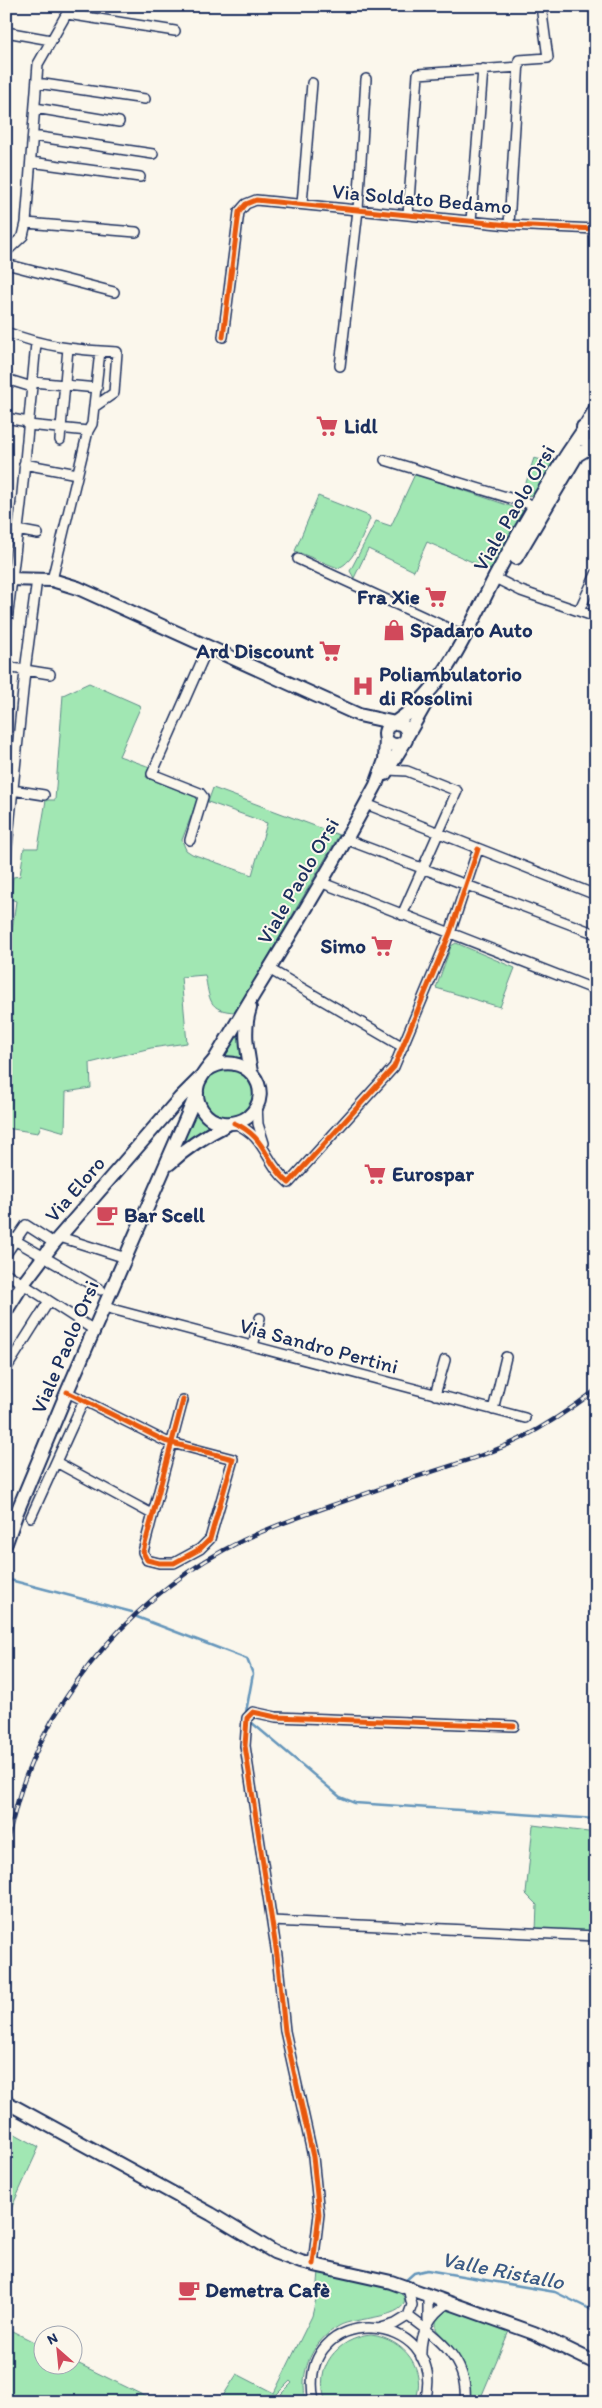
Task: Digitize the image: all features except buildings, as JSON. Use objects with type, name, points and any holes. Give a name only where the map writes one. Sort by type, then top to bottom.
[{"type":"main road","name":"Viale Paolo Orsi","points":[[434,688],[498,580],[536,506],[588,426],[596,408]]},
{"type":"main road","points":[[588,426],[584,442],[594,446]]},
{"type":"main road","name":"Viale Paolo Orsi","points":[[498,580],[522,549],[579,452],[594,446]]},
{"type":"main road","points":[[8,578],[52,580],[78,588],[395,730],[419,718],[434,688]]},
{"type":"main road","points":[[376,785],[395,730],[434,688]]},
{"type":"main road","points":[[359,715],[395,730]]},
{"type":"main road","points":[[376,785],[396,756],[395,730]]},
{"type":"main road","name":"Viale Paolo Orsi","points":[[204,1073],[253,996],[376,785]]},
{"type":"main road","points":[[164,1169],[182,1152],[207,1135],[248,1116],[257,1103],[258,1086],[250,1072],[245,1042],[246,1024],[253,996]]},
{"type":"main road","points":[[196,1100],[204,1073],[215,1065],[234,1062],[250,1072]]},
{"type":"main road","name":"Via Eloro","points":[[6,1311],[23,1284],[57,1240],[204,1073]]},
{"type":"main road","points":[[180,1098],[196,1100],[211,1119],[231,1124]]},
{"type":"main road","name":"Viale Paolo Orsi","points":[[6,1543],[17,1512],[94,1330],[103,1298],[126,1258],[196,1100]]},
{"type":"main road","points":[[6,2102],[203,2210],[274,2252],[408,2288],[534,2333],[596,2364]]},
{"type":"street","points":[[509,225],[519,60],[548,58],[542,6]]},
{"type":"street","points":[[6,252],[23,236],[26,223],[38,64],[69,10],[175,31]]},
{"type":"street","points":[[6,32],[51,40]]},
{"type":"street","points":[[408,215],[418,74],[519,67]]},
{"type":"street","points":[[471,221],[483,69]]},
{"type":"street","points":[[340,366],[358,210],[366,79]]},
{"type":"street","points":[[302,204],[312,82]]},
{"type":"street","points":[[37,84],[145,100]]},
{"type":"street","points":[[35,108],[119,122]]},
{"type":"street","points":[[33,136],[154,154]]},
{"type":"street","points":[[31,162],[140,177]]},
{"type":"street","name":"Via Soldato Bedamo","points":[[223,337],[239,212],[246,204],[256,200],[509,225],[596,229]]},
{"type":"street","points":[[26,223],[136,232]]},
{"type":"street","points":[[6,264],[114,292]]},
{"type":"street","points":[[6,332],[36,343],[116,352],[114,393],[94,407]]},
{"type":"street","points":[[6,628],[8,578],[17,530],[36,343]]},
{"type":"street","points":[[60,440],[68,348]]},
{"type":"street","points":[[52,580],[57,538],[88,431],[92,424],[100,351]]},
{"type":"street","points":[[6,379],[32,384],[97,388]]},
{"type":"street","points":[[6,418],[61,429],[88,431]]},
{"type":"street","points":[[385,460],[536,506],[543,503],[558,479],[571,465]]},
{"type":"street","points":[[24,464],[77,474]]},
{"type":"street","points":[[522,549],[526,535],[537,516],[536,506]]},
{"type":"street","points":[[17,530],[38,534]]},
{"type":"street","points":[[298,559],[464,636]]},
{"type":"street","points":[[579,611],[596,574]]},
{"type":"street","points":[[6,857],[11,760],[37,579]]},
{"type":"street","points":[[498,580],[521,591],[596,617]]},
{"type":"street","points":[[190,840],[203,797],[200,793],[152,774],[208,647]]},
{"type":"street","points":[[6,668],[50,674]]},
{"type":"street","points":[[396,756],[399,763],[407,771]]},
{"type":"street","points":[[388,770],[407,771],[457,791],[402,915]]},
{"type":"street","points":[[10,790],[44,794]]},
{"type":"street","points":[[366,804],[596,895]]},
{"type":"street","points":[[345,839],[596,934]]},
{"type":"street","points":[[231,1124],[254,1135],[267,1153],[277,1173],[289,1183],[394,1067],[450,933],[478,849]]},
{"type":"street","points":[[320,882],[596,990]]},
{"type":"street","points":[[269,969],[402,1047]]},
{"type":"street","points":[[257,1103],[258,1124],[267,1153]]},
{"type":"street","points":[[6,1254],[10,1237],[26,1225],[57,1240],[126,1258]]},
{"type":"street","name":"Via Sandro Pertini","points":[[10,1237],[103,1298],[252,1346],[525,1418]]},
{"type":"street","points":[[6,1273],[94,1330]]},
{"type":"street","points":[[6,1369],[49,1301]]},
{"type":"street","points":[[252,1346],[260,1318]]},
{"type":"street","points":[[492,1410],[506,1357]]},
{"type":"street","points":[[435,1395],[445,1360]]},
{"type":"street","points":[[67,1392],[172,1442],[234,1459],[210,1539],[200,1549],[174,1563],[159,1563],[147,1560],[143,1552],[152,1514],[172,1442],[183,1400]]},
{"type":"street","points":[[31,1517],[84,1400]]},
{"type":"street","points":[[56,1462],[152,1514]]},
{"type":"street","points":[[313,2264],[319,2214],[313,2158],[285,2031],[272,1922],[245,1746],[246,1718],[253,1712],[276,1717],[514,1726]]},
{"type":"street","points":[[272,1922],[596,1936]]},
{"type":"street","points":[[408,2288],[411,2298],[410,2313]]},
{"type":"street","points":[[314,2402],[312,2376],[315,2364],[325,2348],[339,2335],[351,2330],[363,2327],[381,2328],[395,2324],[428,2296]]},
{"type":"street","points":[[427,2325],[428,2296]]},
{"type":"street","points":[[425,2402],[427,2391],[426,2374],[421,2358],[421,2342],[427,2325],[435,2311],[448,2303]]},
{"type":"street","points":[[410,2313],[427,2325],[456,2360],[462,2372],[465,2402]]},
{"type":"street","points":[[381,2328],[404,2338],[421,2358]]},
{"type":"green space","points":[[534,458],[557,464],[538,496],[522,495]]},
{"type":"green space","points":[[415,474],[522,510],[525,513],[495,572],[427,542],[414,571],[368,549],[354,578],[350,571],[376,521],[391,526]]},
{"type":"green space","points":[[318,496],[369,516],[370,519],[354,554],[344,565],[338,568],[295,551]]},
{"type":"green space","points":[[89,683],[141,706],[119,756],[150,767],[146,777],[198,798],[182,840],[186,850],[192,854],[252,875],[267,823],[208,802],[213,788],[339,835],[236,1012],[220,1009],[215,1006],[208,991],[205,975],[181,977],[187,1043],[151,1048],[90,1063],[91,1088],[66,1092],[65,1132],[41,1125],[38,1133],[6,1128],[6,973],[16,901],[8,898],[11,896],[13,877],[20,876],[24,848],[38,848],[46,800],[55,800],[63,695]]},
{"type":"green space","points":[[456,943],[515,968],[500,1007],[436,988],[451,946]]},
{"type":"green space","points":[[241,1029],[245,1063],[223,1059]]},
{"type":"green space","points":[[228,1069],[237,1071],[248,1080],[253,1094],[251,1103],[242,1114],[228,1119],[219,1117],[208,1108],[203,1094],[205,1085],[214,1074]]},
{"type":"green space","points":[[197,1113],[214,1125],[182,1145],[195,1114]]},
{"type":"green space","points":[[533,1825],[596,1833],[596,1934],[536,1931],[537,1905],[526,1894]]},
{"type":"green space","points":[[6,2129],[39,2147],[6,2220]]},
{"type":"green space","points":[[319,2271],[364,2279],[388,2286],[398,2291],[404,2297],[404,2304],[398,2310],[390,2313],[346,2323],[325,2337],[314,2350],[307,2366],[304,2395],[301,2401],[292,2402],[281,2394],[292,2383],[290,2381],[269,2402],[219,2402],[237,2374],[274,2393],[312,2316],[317,2295]]},
{"type":"green space","points":[[448,2308],[509,2331],[479,2402],[469,2402],[468,2378],[465,2369],[456,2353],[436,2329],[436,2316]]},
{"type":"green space","points":[[6,2328],[32,2341],[32,2376],[82,2376],[82,2365],[157,2402],[6,2402]]},
{"type":"green space","points":[[371,2335],[394,2343],[403,2349],[410,2358],[418,2378],[415,2402],[326,2402],[323,2378],[331,2357],[348,2342],[359,2337]]},
{"type":"waterway","points":[[10,1580],[132,1612]]},
{"type":"waterway","points":[[137,1617],[247,1659],[253,1674],[246,1712]]},
{"type":"waterway","points":[[251,1722],[340,1797],[355,1803],[596,1819]]},
{"type":"waterway","name":"Valle Ristallo","points":[[404,2282],[414,2273],[427,2270],[555,2292],[596,2312]]},
{"type":"railway","points":[[6,1845],[24,1781],[42,1739],[65,1700],[91,1663],[121,1629],[155,1598],[191,1570],[230,1547],[298,1517],[470,1460],[520,1439],[568,1410],[596,1390]]},
{"type":"cycle path","points":[[223,337],[239,212],[246,204],[256,200],[509,225],[596,229]]},
{"type":"cycle path","points":[[234,1123],[253,1135],[274,1167],[289,1183],[394,1067],[450,933],[478,849]]},
{"type":"cycle path","points":[[67,1392],[165,1441],[172,1443],[233,1459],[210,1539],[200,1549],[174,1563],[159,1563],[147,1560],[143,1552],[153,1514],[158,1495],[163,1476],[168,1457],[173,1438],[183,1400]]},
{"type":"cycle path","points":[[313,2264],[319,2214],[313,2157],[285,2031],[277,1955],[245,1746],[247,1718],[253,1712],[276,1717],[514,1726]]},
{"type":"place","name":"Lidl","points":[[327,426]]},
{"type":"place","name":"Fra Xie","points":[[436,597]]},
{"type":"place","name":"Spadaro Auto","points":[[394,630]]},
{"type":"place","name":"Ard Discount","points":[[330,651]]},
{"type":"place","name":"Poliambulatorio di Rosolini","points":[[363,686]]},
{"type":"place","name":"Simo","points":[[382,946]]},
{"type":"place","name":"Eurospar","points":[[375,1174]]},
{"type":"place","name":"Bar Scell","points":[[107,1215]]},
{"type":"place","name":"Demetra Cafè","points":[[189,2290]]}]
